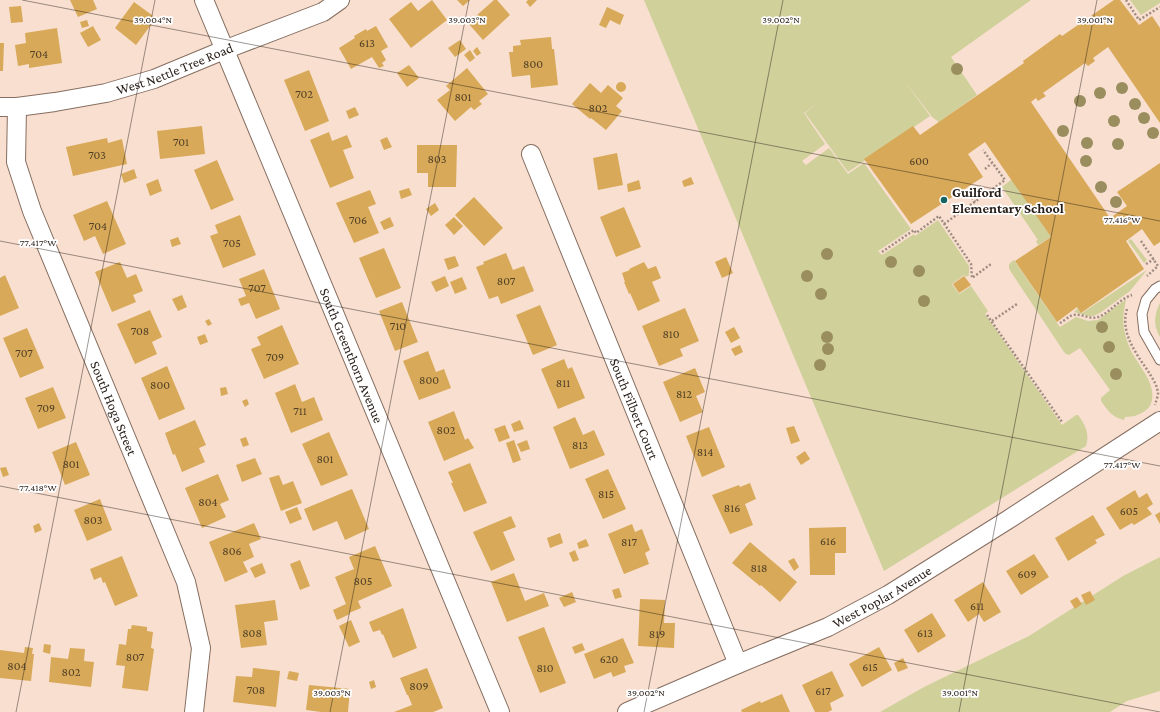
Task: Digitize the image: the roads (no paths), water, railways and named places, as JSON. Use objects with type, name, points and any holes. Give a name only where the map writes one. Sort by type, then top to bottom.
[{"type":"street","name":"South Greenthorn Avenue","points":[[204,0],[500,712]]},
{"type":"street","name":"West Nettle Tree Road","points":[[8,107],[55,102],[106,93],[154,79],[323,12],[340,0]]},
{"type":"street","name":"South Hoga Street","points":[[8,107],[16,162],[32,211],[186,582],[201,648],[194,712]]},
{"type":"street","name":"South Filbert Court","points":[[531,154],[738,664]]},
{"type":"street","name":"West Poplar Avenue","points":[[627,712],[828,627],[888,595],[1006,521],[1160,421]]},
{"type":"lane","points":[[1160,286],[1146,300],[1142,314],[1144,332],[1160,360]]},
{"type":"place","name":"Guilford Elementary School","points":[[944,200]]}]
